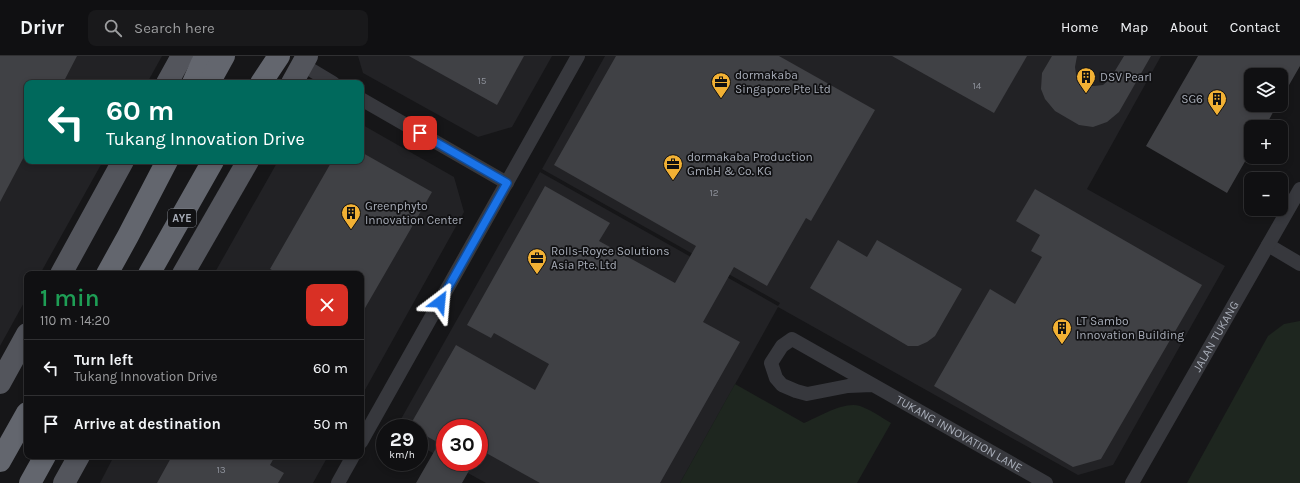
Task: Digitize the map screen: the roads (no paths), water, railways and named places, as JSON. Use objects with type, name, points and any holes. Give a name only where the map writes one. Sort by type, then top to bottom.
[{"type":"highway","points":[[194,80],[205,56]]},
{"type":"highway","points":[[211,80],[224,56]]},
{"type":"highway","points":[[259,80],[272,56]]},
{"type":"highway","points":[[263,80],[279,56]]},
{"type":"highway","points":[[109,271],[165,164]]},
{"type":"highway","name":"AYE","points":[[151,271],[211,164]]},
{"type":"highway","points":[[0,461],[24,418]]},
{"type":"highway","points":[[30,483],[43,459]]},
{"type":"main road","points":[[169,80],[182,56]]},
{"type":"main road","points":[[63,271],[121,164]]},
{"type":"main road","points":[[185,271],[246,164]]},
{"type":"main road","points":[[0,383],[24,339]]},
{"type":"main road","points":[[64,483],[77,459]]},
{"type":"street","points":[[364,437],[578,56]]},
{"type":"street","points":[[301,68],[327,80]]},
{"type":"street","points":[[364,101],[507,183]]},
{"type":"street","name":"JALAN TUKANG","points":[[1132,483],[1300,189]]},
{"type":"street","points":[[1268,245],[1300,264]]},
{"type":"street","name":"TUKANG INNOVATION LANE","points":[[872,385],[848,386],[807,394],[782,385],[776,378],[771,363],[782,346],[792,339],[1046,483]]},
{"type":"street","points":[[338,483],[351,459]]},
{"type":"place","name":"DSV Pearl","points":[[1086,94]]},
{"type":"place","name":"dormakaba Singapore Pte Ltd","points":[[721,99]]},
{"type":"place","name":"SG6","points":[[1217,116]]},
{"type":"place","name":"dormakaba Production GmbH & Co. KG","points":[[673,181]]},
{"type":"place","name":"Greenphyto Innovation Center","points":[[351,230]]},
{"type":"place","name":"Rolls-Royce Solutions Asia Pte. Ltd","points":[[537,275]]},
{"type":"place","name":"LT Sambo Innovation Building","points":[[1062,345]]}]
